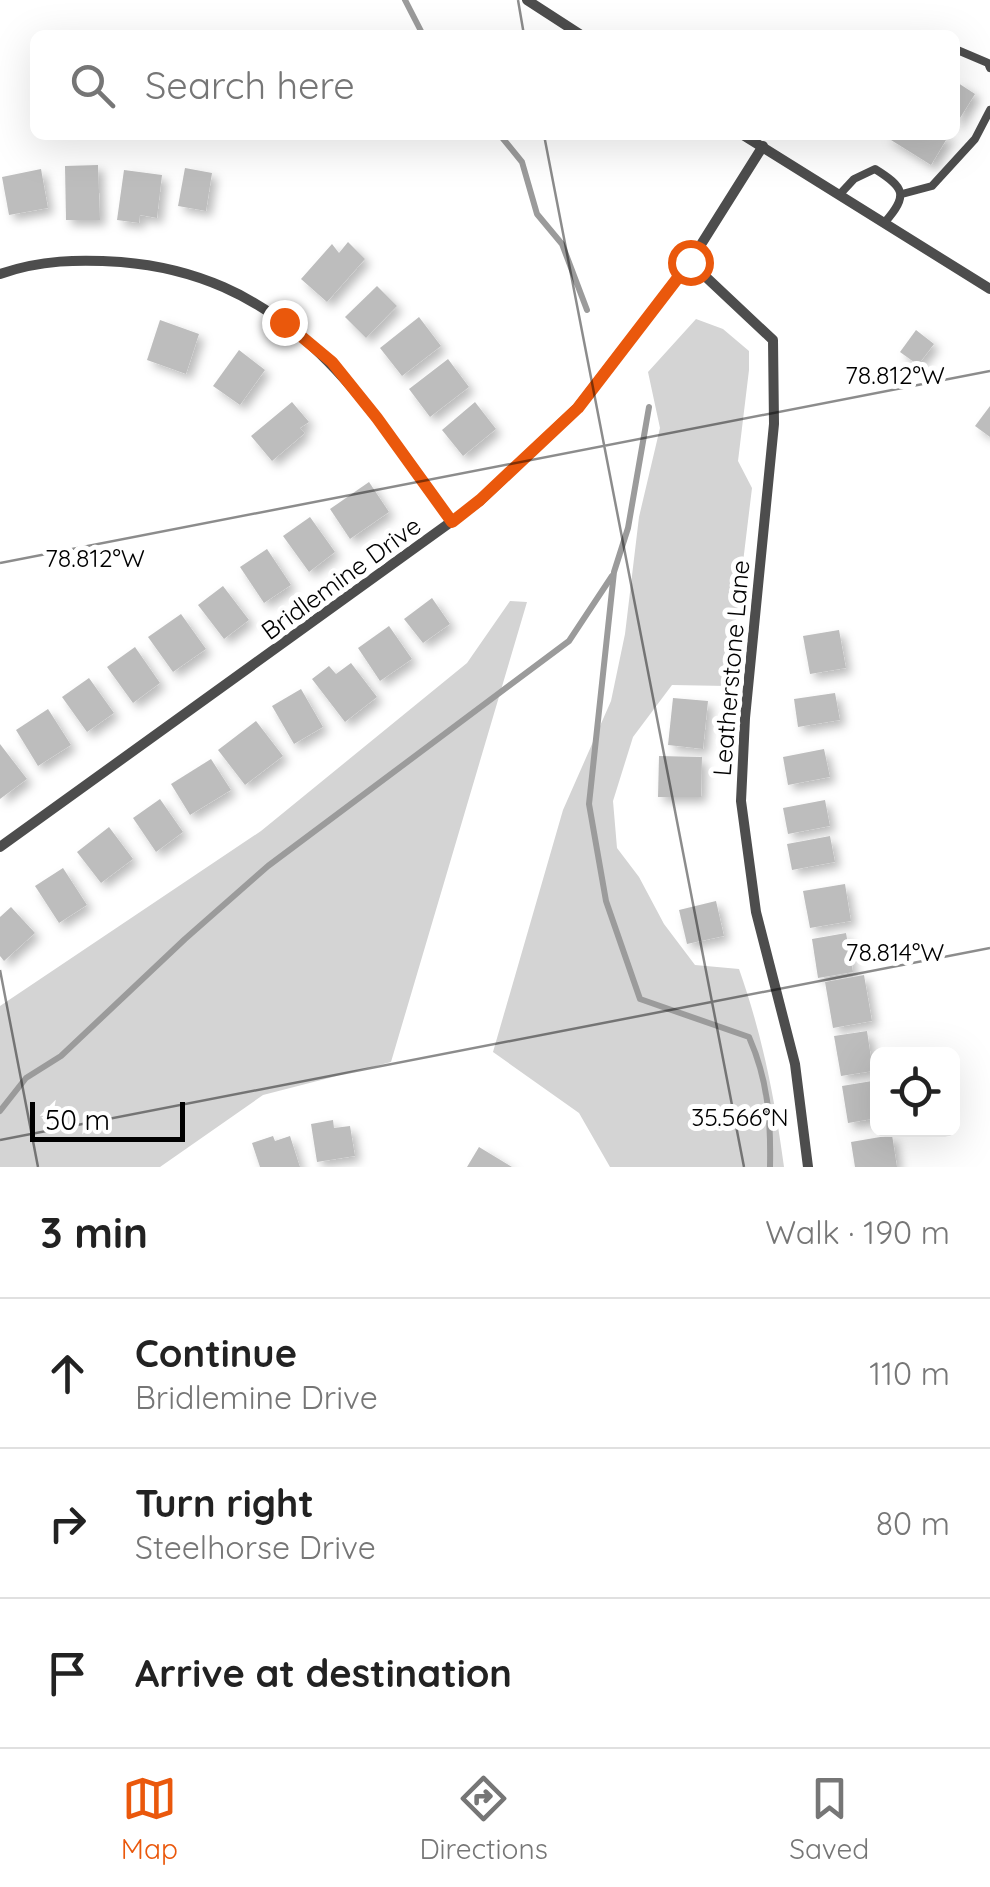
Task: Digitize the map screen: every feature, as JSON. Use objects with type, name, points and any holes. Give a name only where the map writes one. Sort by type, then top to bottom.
[{"type":"street","points":[[527,0],[573,30]]},
{"type":"street","points":[[754,140],[990,289]]},
{"type":"street","name":"Bridlemine Drive","points":[[0,847],[480,500],[578,408],[690,262],[763,146]]},
{"type":"street","points":[[0,274],[25,265],[79,259],[142,264],[184,271],[254,301],[332,362],[452,522]]},
{"type":"street","name":"Leatherstone Lane","points":[[690,262],[773,340],[774,424],[742,746],[741,801],[756,912],[796,1064],[808,1167]]},
{"type":"lane","points":[[960,51],[988,63],[990,68]]},
{"type":"lane","points":[[902,194],[932,186],[974,139],[990,110]]},
{"type":"lane","points":[[841,194],[854,179],[875,170],[895,182],[902,194],[900,205],[886,222]]},
{"type":"shaded area","points":[[696,319],[723,329],[749,351],[738,461],[752,488],[728,686],[672,685],[633,737],[613,801],[617,848],[639,877],[664,924],[695,965],[739,969],[767,1067],[784,1167],[610,1167],[579,1113],[493,1052],[563,810],[611,701],[625,634],[639,517],[660,428],[648,372]]},
{"type":"shaded area","points":[[510,601],[527,602],[391,1062],[263,1095],[160,1167],[0,1167],[0,1006],[261,831],[467,663]]},
{"type":"building","points":[[960,84],[975,94],[960,118]]},
{"type":"building","points":[[891,140],[946,140],[931,165]]},
{"type":"building","points":[[98,165],[100,220],[66,220],[65,166]]},
{"type":"building","points":[[185,168],[212,173],[206,211],[178,206]]},
{"type":"building","points":[[41,169],[48,208],[9,215],[2,177]]},
{"type":"building","points":[[124,170],[162,175],[157,218],[140,215],[139,223],[117,220]]},
{"type":"building","points":[[348,242],[365,259],[327,302],[301,279],[332,244],[339,253]]},
{"type":"building","points":[[377,286],[397,306],[366,338],[345,317]]},
{"type":"building","points":[[419,317],[441,346],[402,376],[380,348]]},
{"type":"building","points":[[160,320],[199,334],[186,374],[147,360]]},
{"type":"building","points":[[916,330],[934,344],[918,365],[900,352]]},
{"type":"building","points":[[239,350],[265,370],[240,405],[213,386]]},
{"type":"building","points":[[448,359],[469,387],[430,417],[409,389]]},
{"type":"building","points":[[292,402],[309,422],[300,428],[305,433],[272,461],[251,436]]},
{"type":"building","points":[[475,402],[496,429],[463,456],[442,430]]},
{"type":"building","points":[[990,406],[990,437],[975,426]]},
{"type":"building","points":[[369,482],[389,512],[350,539],[330,509]]},
{"type":"building","points":[[310,517],[335,552],[309,572],[283,536]]},
{"type":"building","points":[[267,549],[291,585],[264,603],[240,567]]},
{"type":"building","points":[[223,586],[249,620],[224,639],[198,605]]},
{"type":"building","points":[[432,598],[450,624],[423,643],[404,619]]},
{"type":"building","points":[[181,614],[206,649],[173,672],[148,637]]},
{"type":"building","points":[[389,626],[412,659],[380,681],[358,648]]},
{"type":"building","points":[[839,630],[846,668],[810,674],[803,636]]},
{"type":"building","points":[[135,647],[160,683],[133,703],[107,667]]},
{"type":"building","points":[[351,663],[377,697],[345,722],[312,679],[329,666],[336,674]]},
{"type":"building","points":[[89,678],[114,713],[87,732],[62,697]]},
{"type":"building","points":[[301,689],[323,727],[294,744],[272,706]]},
{"type":"building","points":[[835,693],[840,720],[798,727],[794,699]]},
{"type":"building","points":[[673,698],[708,701],[703,749],[668,745]]},
{"type":"building","points":[[48,709],[71,745],[38,766],[16,730]]},
{"type":"building","points":[[256,721],[283,756],[245,785],[218,750]]},
{"type":"building","points":[[0,744],[27,779],[0,799]]},
{"type":"building","points":[[824,749],[830,777],[788,785],[783,757]]},
{"type":"building","points":[[659,756],[702,757],[701,797],[658,797]]},
{"type":"building","points":[[211,759],[231,790],[190,815],[171,784]]},
{"type":"building","points":[[160,799],[183,832],[156,852],[133,818]]},
{"type":"building","points":[[825,800],[830,826],[788,834],[783,808]]},
{"type":"building","points":[[109,827],[133,859],[101,883],[77,852]]},
{"type":"building","points":[[830,836],[835,862],[792,870],[787,844]]},
{"type":"building","points":[[63,868],[87,905],[59,923],[35,886]]},
{"type":"building","points":[[845,884],[851,921],[810,928],[803,891]]},
{"type":"building","points":[[716,901],[724,936],[687,944],[679,910]]},
{"type":"building","points":[[11,907],[35,933],[4,961],[0,956],[0,917]]},
{"type":"building","points":[[846,933],[853,972],[818,978],[812,939]]},
{"type":"building","points":[[864,975],[872,1021],[833,1028],[825,982]]},
{"type":"building","points":[[867,1031],[870,1071],[841,1076],[834,1036]]},
{"type":"building","points":[[870,1081],[870,1119],[848,1123],[842,1086]]},
{"type":"building","points":[[333,1120],[334,1128],[350,1126],[355,1156],[317,1162],[311,1124]]},
{"type":"building","points":[[273,1136],[275,1141],[290,1136],[300,1167],[260,1167],[252,1143]]},
{"type":"building","points":[[892,1137],[897,1167],[855,1167],[851,1142]]},
{"type":"building","points":[[479,1147],[512,1167],[467,1167]]},
{"type":"waterway","points":[[405,0],[420,30]]},
{"type":"waterway","points":[[504,140],[522,162],[537,214],[562,244],[587,310]]},
{"type":"waterway","points":[[649,407],[628,528],[614,572],[589,804],[606,901],[640,999],[749,1037],[767,1100],[770,1167]]},
{"type":"waterway","points":[[0,1111],[26,1078],[61,1056],[268,866],[569,641],[612,576]]},
{"type":"route","points":[[284,322],[332,362],[452,522],[578,408],[690,262]]}]
